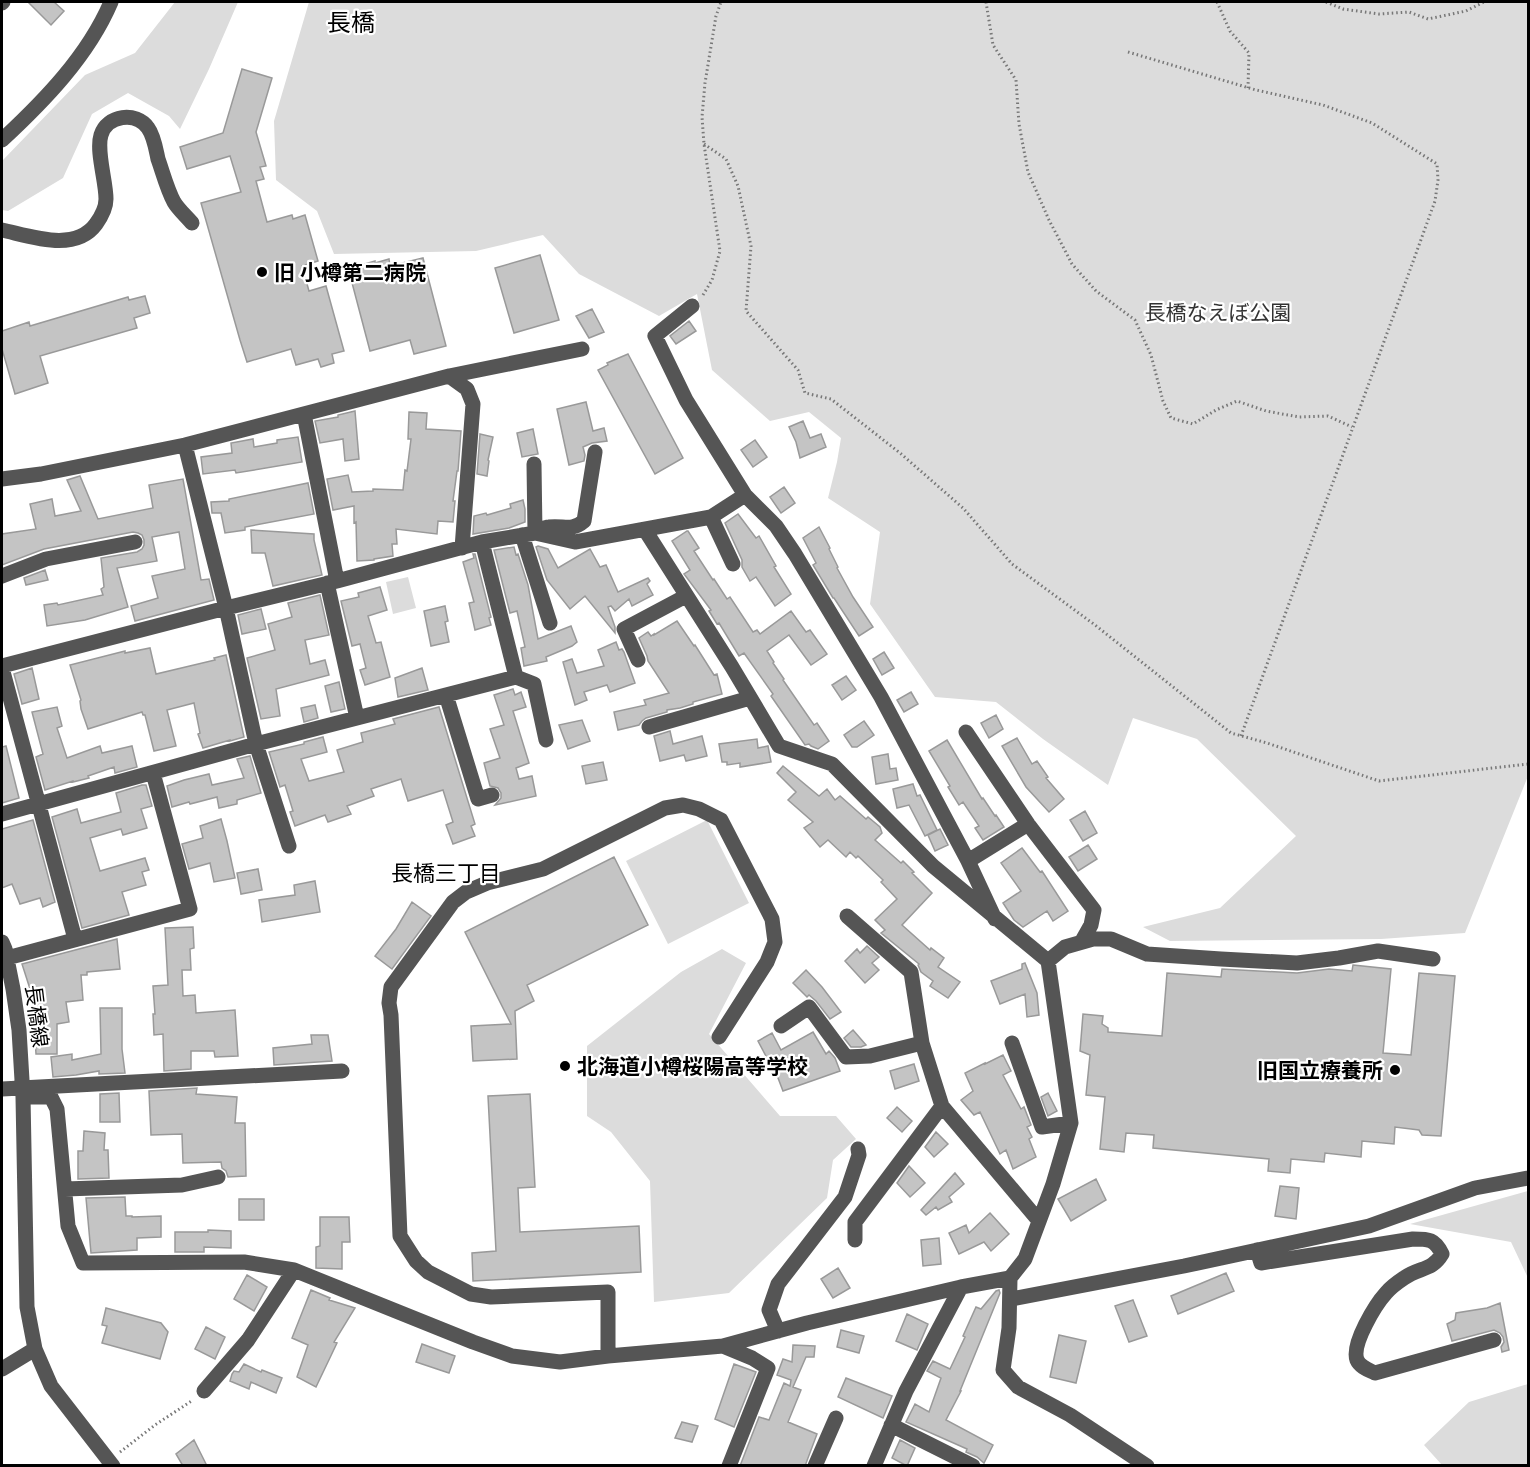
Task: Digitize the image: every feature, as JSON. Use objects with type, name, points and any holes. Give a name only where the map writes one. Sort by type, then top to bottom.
[{"type":"street","points":[[2,140],[38,107],[71,68],[89,42],[111,2]]},
{"type":"street","points":[[2,230],[54,240],[78,239],[90,231],[100,218],[106,201],[99,145],[101,134],[113,120],[122,117],[133,117],[148,129],[174,202],[192,223]]},
{"type":"street","points":[[692,306],[655,336],[686,400],[745,495],[776,526],[795,554],[881,697],[968,861],[995,919]]},
{"type":"street","points":[[2,479],[41,474],[184,445],[450,376],[582,349]]},
{"type":"street","points":[[450,376],[467,389],[472,404],[462,548]]},
{"type":"street","points":[[304,414],[357,718]]},
{"type":"street","points":[[184,445],[226,608],[256,744],[289,846]]},
{"type":"street","points":[[75,939],[2,667],[482,542],[528,534],[547,526],[569,528],[577,526],[584,520],[595,452]]},
{"type":"street","points":[[534,464],[528,534],[550,623]]},
{"type":"street","points":[[528,534],[575,542],[645,530],[711,517],[745,495]]},
{"type":"street","points":[[711,517],[733,564]]},
{"type":"street","points":[[645,530],[779,746],[832,764],[933,866],[1048,961],[1071,1123],[1053,1184],[1025,1258],[1010,1278],[1009,1328],[1003,1370],[1018,1387],[1070,1415],[1147,1466]]},
{"type":"street","points":[[2,576],[46,559],[135,542]]},
{"type":"street","points":[[482,542],[516,677]]},
{"type":"street","points":[[638,660],[624,629],[686,596]]},
{"type":"street","points":[[2,814],[256,744],[516,677],[534,684],[546,740]]},
{"type":"street","points":[[446,695],[478,799],[492,795]]},
{"type":"street","points":[[649,727],[750,698]]},
{"type":"street","points":[[966,732],[1028,824],[1094,910],[1091,925],[1082,941]]},
{"type":"street","points":[[7,958],[190,909],[153,773]]},
{"type":"street","points":[[608,1356],[608,1292],[491,1297],[471,1294],[428,1272],[416,1261],[400,1236],[389,1003],[391,987],[453,902],[466,892],[488,883],[543,869],[664,808],[683,806],[699,809],[721,820],[772,919],[775,942],[768,962],[719,1037]]},
{"type":"street","points":[[968,861],[1028,824]]},
{"type":"street","points":[[847,916],[911,972],[922,1043],[942,1106],[1039,1221]]},
{"type":"street","points":[[1048,961],[1065,947],[1093,939],[1111,939],[1147,954],[1221,959],[1297,963],[1378,951],[1433,959]]},
{"type":"street","name":"長橋線","points":[[2,942],[7,958],[7,989],[19,1030],[27,1307],[34,1348],[51,1386],[108,1464]]},
{"type":"street","points":[[781,1026],[809,1007],[846,1057],[870,1056],[922,1043]]},
{"type":"street","points":[[1012,1043],[1042,1127],[1071,1123]]},
{"type":"street","points":[[22,1092],[342,1071]]},
{"type":"street","points":[[2,1089],[51,1097],[57,1109],[68,1226],[83,1263],[244,1262],[294,1270],[512,1356],[560,1362],[723,1346],[961,1287],[1010,1278]]},
{"type":"street","points":[[855,1240],[855,1222],[942,1106]]},
{"type":"street","points":[[778,1331],[769,1311],[778,1284],[845,1197],[859,1155],[858,1149]]},
{"type":"street","points":[[65,1189],[182,1185],[218,1178]]},
{"type":"street","points":[[1011,1299],[1184,1266],[1369,1226],[1475,1188],[1528,1178]]},
{"type":"street","points":[[1257,1250],[1261,1263],[1413,1239],[1426,1239],[1438,1245],[1442,1254],[1436,1264],[1406,1276],[1388,1291],[1366,1325],[1356,1348],[1357,1360],[1364,1368],[1375,1373],[1494,1340]]},
{"type":"street","points":[[204,1391],[248,1340],[294,1270]]},
{"type":"street","points":[[879,1464],[891,1425],[906,1391],[961,1287]]},
{"type":"street","points":[[723,1346],[752,1358],[768,1368],[729,1466]]},
{"type":"street","points":[[2,1369],[34,1348]]},
{"type":"street","points":[[815,1466],[836,1418]]},
{"type":"street","points":[[891,1425],[973,1466]]},
{"type":"path","points":[[692,306],[706,293],[720,251],[702,117],[716,16],[721,2]]},
{"type":"path","points":[[986,2],[993,45],[1016,80],[1019,124],[1028,172],[1049,220],[1072,264],[1096,291],[1135,320],[1151,355],[1163,401],[1171,418],[1193,424],[1237,401],[1266,411],[1299,417],[1328,416],[1352,427]]},
{"type":"path","points":[[1216,2],[1230,31],[1249,53],[1248,88]]},
{"type":"path","points":[[1326,2],[1343,9],[1379,14],[1409,12],[1428,19],[1466,11],[1484,2]]},
{"type":"path","points":[[1128,52],[1248,88],[1323,105],[1372,123],[1437,164],[1438,180],[1435,201],[1241,736]]},
{"type":"path","points":[[704,144],[726,159],[738,186],[751,246],[746,311],[798,370],[805,393],[831,399],[900,453],[963,508],[1012,564],[1095,625],[1231,733],[1379,781],[1528,764]]},
{"type":"path","points":[[108,1464],[155,1425],[204,1391]]},
{"type":"green space","points":[[175,2],[238,2],[180,129],[169,116],[128,93],[92,114],[63,178],[8,211],[2,210],[2,161],[85,75],[135,53]]},
{"type":"green space","name":"長橋なえぼ公園","points":[[309,2],[1528,2],[1528,776],[1465,933],[1381,939],[1170,941],[1143,927],[1220,908],[1296,836],[1197,739],[1133,718],[1108,785],[996,702],[935,697],[870,604],[880,532],[828,498],[841,438],[809,412],[770,421],[712,370],[697,294],[659,316],[579,274],[543,235],[476,251],[334,254],[317,211],[276,180],[274,121]]},
{"type":"green space","points":[[408,577],[416,608],[393,614],[386,582]]},
{"type":"green space","points":[[707,820],[749,903],[668,944],[626,861]]},
{"type":"green space","points":[[722,949],[746,963],[709,1034],[780,1116],[836,1116],[856,1139],[833,1160],[827,1198],[729,1293],[654,1302],[650,1181],[611,1132],[587,1116],[587,1046],[681,972]]},
{"type":"green space","points":[[1528,1191],[1528,1278],[1511,1242],[1410,1224]]},
{"type":"green space","points":[[1528,1384],[1528,1465],[1442,1465],[1424,1445],[1469,1402]]},
{"type":"building","points":[[28,2],[54,2],[64,11],[51,25]]},
{"type":"building","name":"旧 小樽第二病院","points":[[242,69],[272,78],[256,132],[266,166],[260,167],[264,179],[256,181],[267,222],[292,215],[293,219],[305,215],[318,261],[302,266],[309,291],[326,286],[344,351],[332,354],[334,363],[321,367],[318,359],[296,365],[291,349],[247,362],[201,203],[241,192],[230,156],[187,169],[180,147],[223,133]]},
{"type":"building","points":[[540,255],[559,320],[514,333],[495,268]]},
{"type":"building","points":[[423,258],[446,346],[414,354],[410,340],[370,351],[351,279],[357,277],[354,267],[389,259],[390,266]]},
{"type":"building","points":[[145,296],[150,313],[134,318],[137,328],[40,356],[48,383],[15,394],[2,349],[2,331],[29,322],[30,326],[128,297],[129,300]]},
{"type":"building","points":[[592,309],[604,332],[589,338],[576,316]]},
{"type":"building","points":[[689,321],[696,331],[676,344],[670,336]]},
{"type":"building","points":[[628,354],[683,458],[655,474],[598,370],[608,365],[607,363]]},
{"type":"building","points":[[586,402],[593,431],[604,428],[607,441],[583,447],[584,461],[569,465],[557,409]]},
{"type":"building","points":[[355,411],[359,459],[345,461],[343,439],[320,443],[315,421]]},
{"type":"building","points":[[409,412],[427,413],[426,429],[461,431],[453,501],[455,501],[453,522],[438,521],[437,534],[396,529],[397,544],[392,544],[393,556],[357,561],[354,506],[333,510],[327,479],[348,475],[352,492],[373,491],[373,489],[403,490],[411,439],[408,439]]},
{"type":"building","points":[[803,421],[810,438],[821,434],[826,447],[800,458],[789,427]]},
{"type":"building","points":[[533,429],[538,454],[522,457],[517,433]]},
{"type":"building","points":[[480,434],[493,437],[487,476],[477,474]]},
{"type":"building","points":[[298,437],[302,462],[236,473],[235,470],[203,474],[201,457],[232,453],[231,443],[253,439],[254,447]]},
{"type":"building","points":[[755,440],[767,457],[753,467],[741,450]]},
{"type":"building","points":[[80,476],[98,519],[153,508],[149,485],[183,479],[201,580],[209,579],[214,600],[135,621],[131,606],[158,598],[152,576],[185,569],[179,532],[152,537],[157,561],[117,568],[128,607],[85,620],[47,626],[44,605],[57,603],[58,605],[103,595],[101,558],[137,552],[144,545],[142,535],[133,532],[44,549],[2,565],[2,534],[36,529],[30,504],[52,499],[55,516],[81,511],[67,480]]},
{"type":"building","points":[[308,483],[314,514],[225,533],[221,513],[212,513],[211,502],[229,501],[229,499]]},
{"type":"building","points":[[784,487],[795,503],[781,513],[770,497]]},
{"type":"building","points":[[523,500],[525,522],[509,528],[473,534],[474,516],[511,508],[510,504]]},
{"type":"building","points":[[738,514],[756,538],[759,536],[776,566],[774,567],[791,594],[775,606],[756,577],[750,581],[742,567],[742,560],[725,523]]},
{"type":"building","points":[[819,527],[837,568],[873,627],[859,636],[813,565],[816,563],[803,538]]},
{"type":"building","points":[[251,530],[314,534],[322,575],[273,586],[265,553],[252,553]]},
{"type":"building","points":[[687,531],[699,548],[694,551],[727,599],[730,597],[753,632],[757,630],[760,634],[791,611],[806,632],[810,630],[827,654],[811,665],[789,635],[767,651],[783,680],[814,725],[817,723],[829,741],[818,749],[809,744],[805,745],[744,653],[739,656],[709,611],[711,610],[684,574],[690,570],[672,541]]},
{"type":"building","points":[[514,547],[528,585],[538,639],[571,626],[577,642],[546,657],[547,661],[524,666],[521,648],[525,647],[517,611],[510,613],[494,550]]},
{"type":"building","points":[[536,547],[548,549],[558,568],[590,549],[600,567],[606,565],[618,592],[648,578],[650,581],[647,584],[653,595],[632,606],[629,599],[615,611],[611,606],[608,607],[615,633],[585,596],[570,609],[547,580]]},
{"type":"building","points":[[473,554],[475,554],[491,617],[489,618],[491,625],[475,630],[469,603],[474,602],[463,562],[474,558]]},
{"type":"building","points":[[45,570],[48,580],[26,585],[24,578]]},
{"type":"building","points":[[380,587],[387,610],[368,616],[376,643],[381,642],[390,677],[365,685],[360,670],[366,668],[360,644],[352,646],[341,601],[359,597],[358,593]]},
{"type":"building","points":[[320,595],[329,635],[305,640],[310,664],[325,660],[329,675],[276,689],[280,716],[261,719],[247,658],[275,650],[268,624],[292,617],[288,603]]},
{"type":"building","points":[[445,606],[449,642],[431,646],[424,611]]},
{"type":"building","points":[[261,609],[266,629],[242,634],[238,615]]},
{"type":"building","points":[[677,621],[714,675],[717,674],[722,694],[667,710],[667,712],[646,718],[639,725],[618,730],[614,712],[646,705],[644,700],[669,693],[648,661],[639,638],[648,632],[651,636],[654,635]]},
{"type":"building","points":[[616,642],[619,650],[622,649],[624,652],[635,683],[610,692],[607,685],[584,692],[587,700],[575,705],[563,662],[572,659],[577,673],[604,666],[598,650]]},
{"type":"building","points":[[150,648],[156,674],[215,660],[214,658],[226,655],[244,737],[203,748],[198,734],[200,733],[194,703],[167,710],[176,746],[154,751],[145,715],[142,712],[88,729],[70,665],[125,651],[125,653]]},
{"type":"building","points":[[884,652],[894,668],[882,675],[873,659]]},
{"type":"building","points":[[32,668],[39,699],[22,704],[14,674]]},
{"type":"building","points":[[422,668],[428,690],[398,697],[395,678]]},
{"type":"building","points":[[846,676],[856,690],[842,700],[832,685]]},
{"type":"building","points":[[339,682],[345,709],[331,712],[325,686]]},
{"type":"building","points":[[513,689],[515,695],[521,692],[526,707],[513,711],[529,763],[516,768],[519,779],[532,776],[536,796],[495,805],[501,798],[501,793],[498,788],[490,786],[484,763],[500,758],[490,729],[504,725],[494,695]]},
{"type":"building","points":[[911,692],[918,704],[904,712],[897,700]]},
{"type":"building","points":[[315,705],[318,718],[304,722],[301,708]]},
{"type":"building","points":[[57,707],[62,726],[57,728],[67,758],[100,746],[102,753],[132,746],[137,767],[115,773],[114,767],[88,776],[89,778],[45,790],[36,757],[43,754],[32,712]]},
{"type":"building","points":[[439,707],[475,824],[471,826],[475,836],[453,844],[446,825],[453,822],[443,790],[408,801],[401,779],[371,789],[374,796],[347,806],[351,814],[328,822],[325,815],[295,826],[285,785],[280,787],[269,752],[323,737],[327,752],[301,759],[309,781],[344,772],[337,750],[363,742],[361,733],[395,724],[393,719]]},
{"type":"building","points":[[996,715],[1003,729],[989,738],[981,723]]},
{"type":"building","points":[[582,720],[590,741],[568,749],[559,725]]},
{"type":"building","points":[[864,721],[874,735],[857,747],[852,747],[844,735]]},
{"type":"building","points":[[670,731],[673,744],[702,736],[707,756],[686,761],[684,755],[660,761],[654,736]]},
{"type":"building","points":[[1017,738],[1032,764],[1037,761],[1048,777],[1046,778],[1064,799],[1049,812],[1026,787],[1002,746]]},
{"type":"building","points":[[757,739],[758,748],[768,746],[771,762],[740,767],[740,763],[727,765],[727,762],[722,762],[719,744]]},
{"type":"building","points":[[947,740],[982,799],[1004,827],[983,840],[975,828],[979,826],[963,802],[959,805],[929,751]]},
{"type":"building","points":[[6,746],[19,798],[2,803],[2,747]]},
{"type":"building","points":[[888,754],[890,769],[896,768],[898,780],[876,784],[872,757]]},
{"type":"building","points":[[250,756],[261,793],[237,800],[237,804],[219,808],[217,797],[172,807],[167,786],[209,774],[212,785],[244,778],[237,759]]},
{"type":"building","points":[[603,762],[607,780],[586,784],[582,766]]},
{"type":"building","points":[[783,766],[819,796],[827,789],[835,800],[840,796],[866,819],[868,817],[880,827],[882,833],[875,840],[901,863],[903,861],[932,893],[902,925],[930,950],[931,948],[944,958],[938,967],[960,982],[948,998],[930,986],[933,981],[921,972],[919,964],[881,933],[885,930],[875,920],[897,899],[881,882],[883,880],[858,856],[856,858],[850,852],[846,857],[828,840],[820,847],[804,828],[813,822],[788,800],[796,792],[777,773]]},
{"type":"building","points":[[913,784],[917,796],[920,795],[937,830],[925,836],[909,805],[897,808],[893,789]]},
{"type":"building","points":[[146,785],[152,806],[141,809],[147,828],[123,835],[121,829],[90,838],[100,871],[145,858],[149,870],[142,872],[146,885],[122,892],[129,915],[82,928],[52,817],[77,809],[81,823],[121,812],[116,793]]},
{"type":"building","points":[[1085,811],[1097,833],[1083,841],[1070,820]]},
{"type":"building","points":[[221,819],[235,878],[214,882],[210,863],[189,869],[182,844],[203,838],[200,826]]},
{"type":"building","points":[[33,820],[55,902],[43,907],[40,898],[20,904],[12,884],[2,888],[2,829]]},
{"type":"building","points":[[940,829],[948,845],[935,851],[928,835]]},
{"type":"building","points":[[1088,845],[1097,859],[1078,871],[1069,857]]},
{"type":"building","points":[[1022,848],[1040,872],[1042,871],[1068,911],[1053,921],[1047,911],[1023,927],[1014,920],[1003,903],[1021,891],[1001,863]]},
{"type":"building","points":[[614,857],[648,925],[527,985],[534,1001],[515,1011],[517,1059],[473,1061],[471,1026],[511,1024],[465,932]]},
{"type":"building","points":[[258,869],[262,890],[241,894],[237,873]]},
{"type":"building","points":[[315,881],[320,912],[262,922],[259,900],[295,895],[294,885]]},
{"type":"building","points":[[412,902],[431,916],[392,969],[375,956],[396,929]]},
{"type":"building","points":[[193,927],[194,948],[190,949],[191,970],[182,970],[183,996],[195,995],[196,1013],[235,1010],[238,1056],[215,1057],[214,1051],[191,1051],[191,1069],[164,1071],[163,1034],[154,1035],[153,986],[168,985],[165,928]]},
{"type":"building","points":[[117,939],[120,969],[87,972],[87,975],[81,975],[83,1000],[66,1002],[69,1022],[57,1024],[57,1054],[36,1054],[35,1038],[37,1038],[31,992],[22,964]]},
{"type":"building","points":[[867,946],[879,957],[872,963],[879,970],[865,983],[845,961],[857,949],[860,953]]},
{"type":"building","points":[[1025,963],[1037,993],[1039,1015],[1027,1017],[1025,994],[1000,1004],[991,981],[1022,969],[1022,964]]},
{"type":"building","name":"旧国立療養所","points":[[1353,965],[1391,969],[1383,1053],[1411,1055],[1419,973],[1455,976],[1441,1136],[1422,1135],[1419,1130],[1395,1127],[1394,1144],[1362,1141],[1361,1157],[1325,1153],[1324,1162],[1291,1159],[1290,1173],[1268,1171],[1269,1159],[1153,1148],[1154,1135],[1126,1133],[1124,1152],[1100,1149],[1105,1097],[1086,1095],[1090,1055],[1080,1051],[1083,1014],[1103,1016],[1102,1024],[1108,1028],[1108,1032],[1162,1036],[1167,973],[1221,977],[1222,969],[1297,973],[1329,969],[1352,971]]},
{"type":"building","points":[[806,970],[841,1012],[830,1019],[816,1001],[809,995],[807,997],[793,983]]},
{"type":"building","points":[[100,1008],[122,1008],[122,1049],[125,1073],[99,1074],[99,1071],[53,1077],[51,1057],[72,1054],[72,1060],[101,1054]]},
{"type":"building","points":[[853,1030],[866,1045],[851,1047],[844,1038]]},
{"type":"building","points":[[813,1032],[826,1054],[829,1051],[835,1058],[840,1071],[783,1091],[770,1057],[767,1058],[758,1041],[772,1033],[781,1050]]},
{"type":"building","points":[[311,1035],[328,1035],[332,1061],[274,1065],[273,1048],[312,1044]]},
{"type":"building","points":[[1003,1055],[1011,1071],[1003,1075],[1021,1109],[1024,1107],[1031,1125],[1027,1127],[1032,1137],[1029,1139],[1036,1157],[1013,1169],[1006,1150],[1000,1154],[980,1112],[974,1115],[961,1100],[973,1091],[965,1073]]},
{"type":"building","points":[[914,1064],[919,1081],[895,1089],[890,1071]]},
{"type":"building","points":[[197,1088],[196,1094],[237,1097],[235,1123],[245,1123],[246,1176],[228,1177],[221,1162],[183,1163],[182,1134],[151,1135],[149,1091]]},
{"type":"building","points":[[119,1093],[120,1122],[100,1122],[100,1094]]},
{"type":"building","points":[[1048,1093],[1057,1111],[1048,1116],[1041,1097]]},
{"type":"building","points":[[530,1094],[535,1187],[518,1188],[520,1232],[639,1226],[641,1272],[473,1281],[472,1253],[496,1251],[488,1096]]},
{"type":"building","points":[[897,1107],[912,1121],[902,1132],[887,1118]]},
{"type":"building","points":[[84,1131],[105,1133],[104,1150],[108,1150],[109,1178],[78,1179],[78,1151],[83,1151]]},
{"type":"building","points":[[936,1132],[948,1144],[934,1157],[925,1147]]},
{"type":"building","points":[[909,1166],[925,1183],[910,1197],[897,1183]]},
{"type":"building","points":[[955,1173],[964,1184],[949,1197],[952,1202],[938,1210],[936,1207],[926,1215],[921,1210]]},
{"type":"building","points":[[1096,1179],[1106,1200],[1071,1221],[1058,1199]]},
{"type":"building","points":[[1280,1186],[1299,1188],[1296,1219],[1275,1216]]},
{"type":"building","points":[[125,1197],[126,1216],[161,1216],[161,1237],[137,1238],[137,1250],[91,1253],[86,1198]]},
{"type":"building","points":[[239,1199],[264,1199],[264,1220],[239,1220]]},
{"type":"building","points":[[990,1213],[1009,1234],[991,1251],[984,1242],[959,1254],[949,1233],[966,1225],[969,1233]]},
{"type":"building","points":[[320,1217],[349,1217],[350,1242],[342,1242],[342,1269],[316,1268],[316,1247],[320,1246]]},
{"type":"building","points":[[208,1230],[231,1231],[231,1248],[204,1247],[204,1252],[175,1252],[175,1232],[208,1232]]},
{"type":"building","points":[[939,1238],[941,1264],[923,1266],[921,1240]]},
{"type":"building","points":[[838,1268],[850,1288],[833,1298],[821,1279]]},
{"type":"building","points":[[1226,1273],[1234,1291],[1178,1314],[1171,1296]]},
{"type":"building","points":[[247,1275],[267,1287],[254,1311],[234,1299]]},
{"type":"building","points":[[311,1290],[330,1298],[329,1300],[355,1308],[334,1342],[337,1343],[316,1387],[297,1377],[308,1345],[292,1338]]},
{"type":"building","points":[[999,1290],[1000,1293],[961,1391],[946,1420],[993,1445],[984,1463],[966,1452],[967,1449],[906,1422],[915,1404],[929,1412],[941,1378],[927,1371],[933,1361],[950,1369],[976,1307],[981,1309]]},
{"type":"building","points":[[1133,1300],[1147,1336],[1129,1342],[1115,1306]]},
{"type":"building","points":[[1500,1303],[1509,1350],[1502,1352],[1503,1337],[1494,1330],[1452,1341],[1447,1324],[1455,1320],[1456,1313],[1487,1308]]},
{"type":"building","points":[[106,1308],[161,1323],[168,1332],[160,1359],[102,1343],[107,1326],[102,1325]]},
{"type":"building","points":[[907,1314],[928,1324],[917,1350],[896,1341]]},
{"type":"building","points":[[206,1327],[225,1337],[215,1359],[195,1349]]},
{"type":"building","points":[[841,1330],[864,1336],[859,1353],[837,1347]]},
{"type":"building","points":[[1059,1335],[1086,1341],[1076,1383],[1050,1377]]},
{"type":"building","points":[[422,1344],[455,1356],[449,1373],[416,1362]]},
{"type":"building","points":[[793,1345],[815,1346],[814,1357],[806,1357],[793,1387],[801,1390],[788,1422],[817,1434],[805,1466],[740,1466],[759,1417],[769,1420],[784,1383],[790,1386],[791,1380],[777,1375],[783,1359],[792,1362]]},
{"type":"building","points":[[244,1364],[282,1378],[276,1393],[251,1382],[249,1389],[230,1381],[234,1371],[239,1372]]},
{"type":"building","points":[[734,1364],[756,1372],[734,1427],[715,1419]]},
{"type":"building","points":[[846,1378],[892,1396],[883,1418],[838,1397]]},
{"type":"building","points":[[682,1422],[698,1426],[692,1442],[675,1438]]},
{"type":"building","points":[[194,1440],[207,1466],[183,1466],[176,1454]]},
{"type":"building","points":[[900,1440],[915,1448],[907,1466],[892,1458]]},
{"type":"place","name":"旧 小樽第二病院","points":[[262,272]]},
{"type":"place","name":"北海道小樽桜陽高等学校","points":[[565,1066]]},
{"type":"place","name":"旧国立療養所","points":[[1395,1070]]},
{"type":"district","name":"長橋","points":[[351,22]]},
{"type":"district","name":"長橋三丁目","points":[[446,873]]}]
